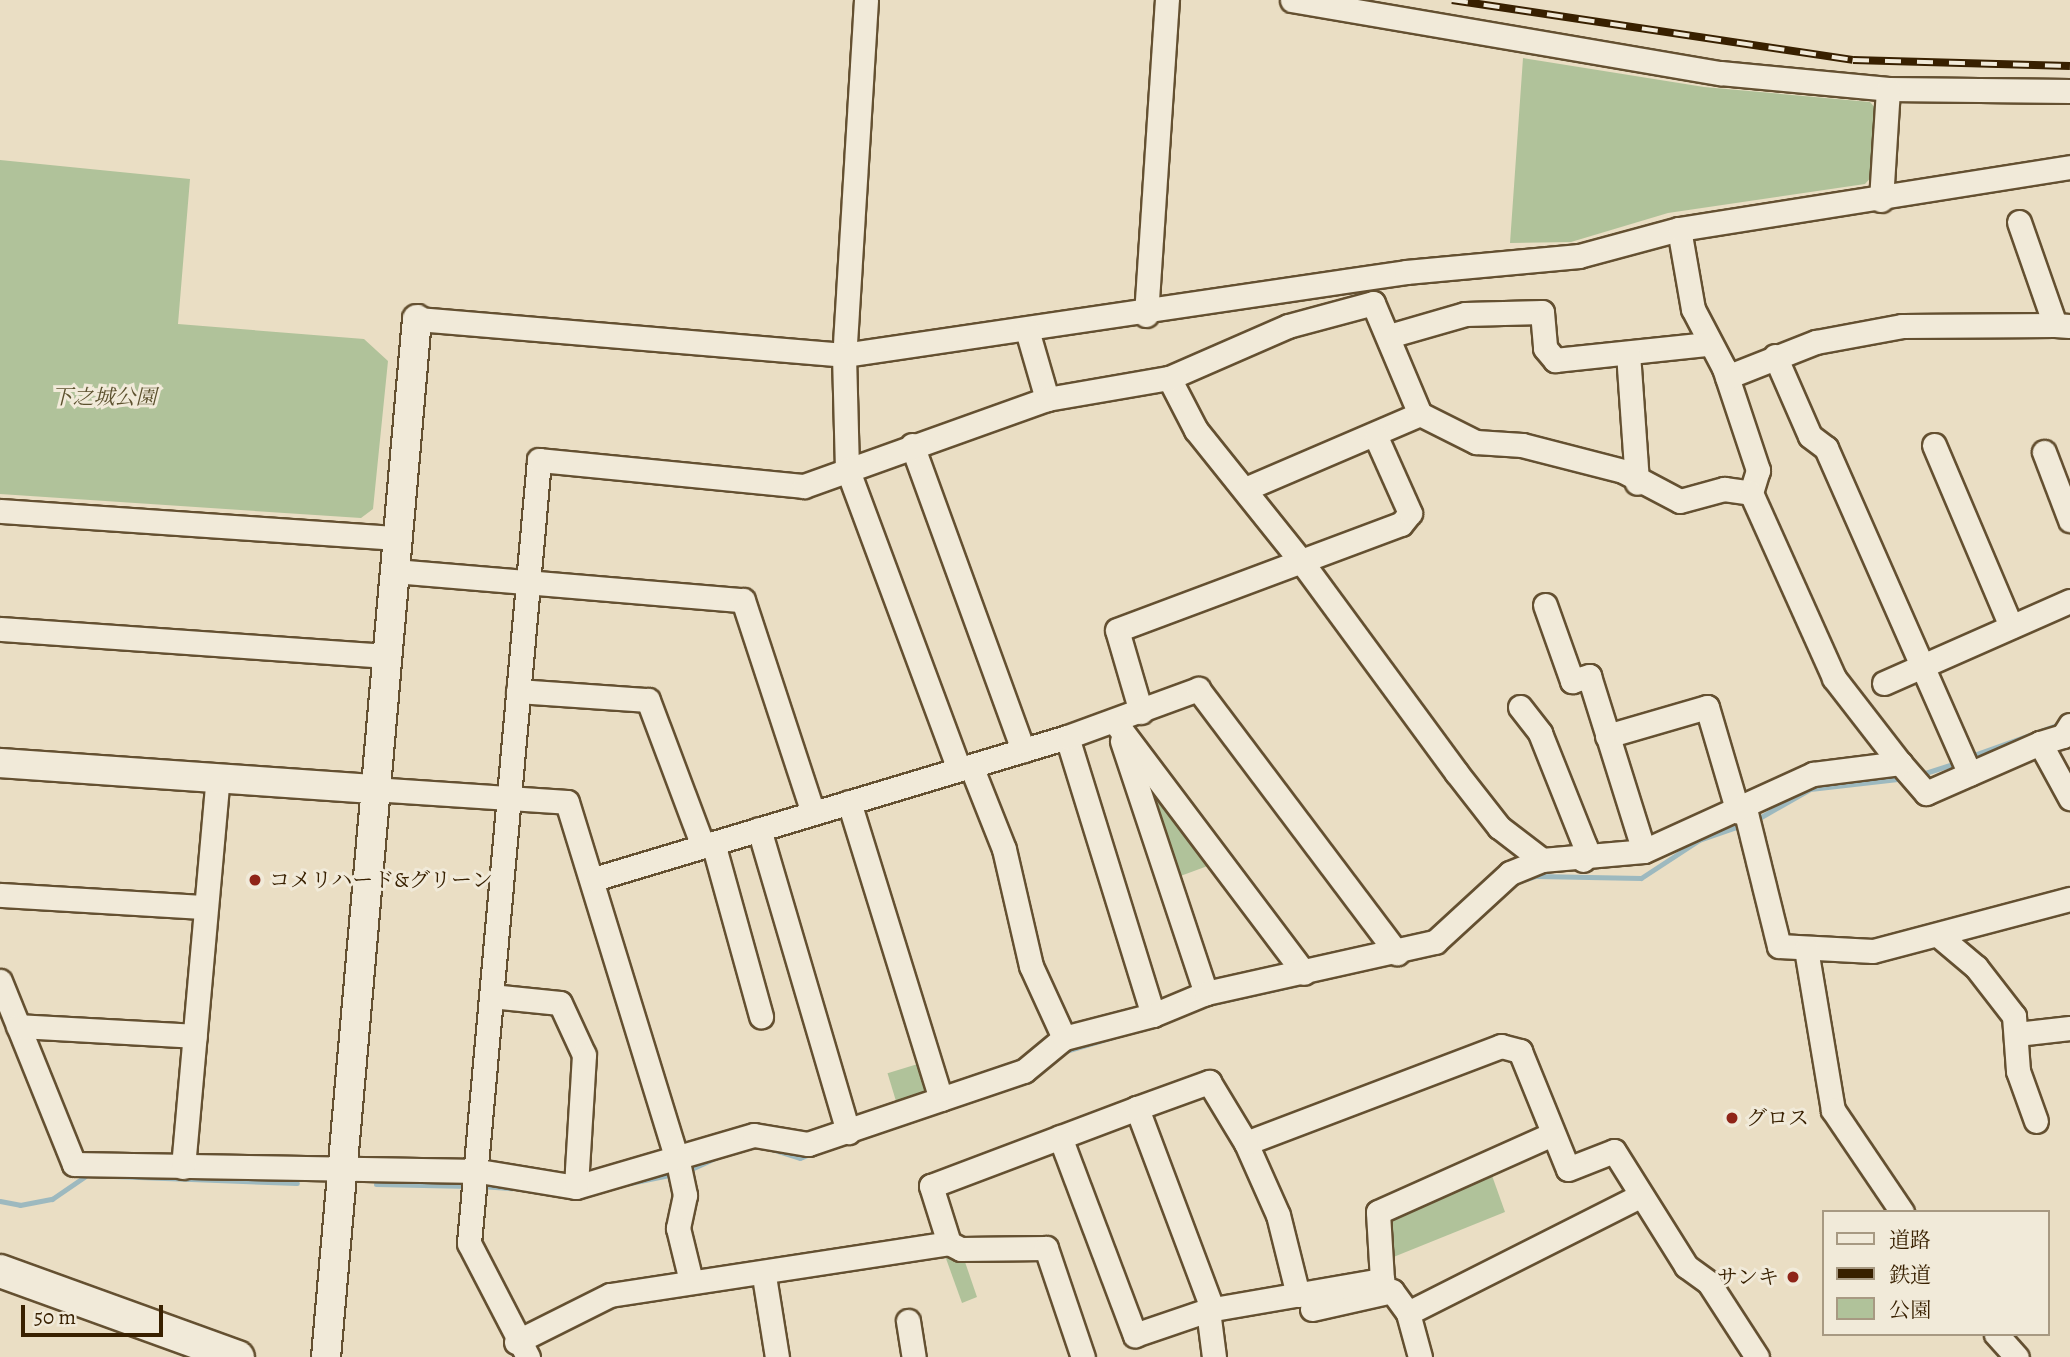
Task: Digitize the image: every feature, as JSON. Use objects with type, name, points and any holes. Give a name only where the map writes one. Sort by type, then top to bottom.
[{"type":"main road","points":[[0,1271],[238,1357]]},
{"type":"street","points":[[866,0],[844,355],[847,468],[965,768],[1004,849],[1031,966],[1065,1038]]},
{"type":"street","points":[[1146,315],[1167,0]]},
{"type":"street","points":[[1292,0],[1610,58],[1888,89],[2070,91]]},
{"type":"street","points":[[1881,200],[1888,89]]},
{"type":"street","points":[[326,1357],[373,789],[417,319],[844,355],[1146,315],[1406,272],[1579,256],[1679,229],[1881,200],[2070,167]]},
{"type":"street","points":[[1727,377],[1774,356],[1902,326],[2062,325],[2019,222]]},
{"type":"street","points":[[1679,229],[1693,309],[1727,377],[1758,470],[1751,493],[1834,678],[1903,767],[1926,793],[2039,743],[2063,736],[2070,725]]},
{"type":"street","points":[[1083,1357],[1046,1248],[961,1249],[949,1243],[764,1276],[691,1282],[610,1295],[522,1349],[469,1243],[479,1171],[491,996],[539,460],[804,486],[847,468],[1047,399],[1170,378],[1288,326],[1373,303],[1420,414],[1476,442],[1563,455],[1623,471],[1637,484],[1680,501],[1724,489],[1751,493]]},
{"type":"street","points":[[1389,336],[1465,314],[1542,312],[1545,348],[1555,360],[1709,344]]},
{"type":"street","points":[[1027,330],[1047,399]]},
{"type":"street","points":[[1628,353],[1637,484]]},
{"type":"street","points":[[1774,356],[1810,436],[1826,448],[1970,774]]},
{"type":"street","points":[[1170,378],[1196,430],[1304,565],[1499,827],[1542,860]]},
{"type":"street","points":[[1245,489],[1376,436],[1420,414]]},
{"type":"street","points":[[1141,712],[1117,630],[1304,565],[1401,524],[1410,513],[1376,436]]},
{"type":"street","points":[[912,445],[1023,750]]},
{"type":"street","points":[[1934,445],[2011,626]]},
{"type":"street","points":[[2044,452],[2070,520]]},
{"type":"street","points":[[0,511],[397,538]]},
{"type":"street","points":[[394,571],[743,600],[813,813]]},
{"type":"street","points":[[1884,683],[2070,601]]},
{"type":"street","points":[[1545,604],[1572,681],[1589,676],[1644,851]]},
{"type":"street","points":[[0,629],[386,656]]},
{"type":"street","points":[[594,879],[1115,722],[1199,689],[1397,953]]},
{"type":"street","points":[[518,691],[648,700],[708,845],[761,1016]]},
{"type":"street","points":[[1520,707],[1540,733],[1585,846],[1583,860]]},
{"type":"street","points":[[1607,736],[1707,707],[1742,810],[1779,946],[1872,951],[2070,899]]},
{"type":"street","points":[[1115,722],[1304,973]]},
{"type":"street","points":[[1115,722],[1206,993]]},
{"type":"street","points":[[1067,737],[1153,1016]]},
{"type":"street","points":[[2039,743],[2070,798]]},
{"type":"street","points":[[0,763],[568,802],[594,879],[678,1162],[685,1195],[678,1228],[691,1282]]},
{"type":"street","points":[[0,981],[74,1164],[340,1174],[479,1171],[576,1187],[678,1162],[754,1135],[808,1144],[848,1132],[1024,1070],[1065,1038],[1153,1016],[1206,993],[1397,953],[1434,942],[1487,889],[1542,860],[1583,860],[1644,851],[1691,825],[1742,810],[1813,774],[1903,767]]},
{"type":"street","points":[[183,1167],[218,777]]},
{"type":"street","points":[[849,803],[899,980],[941,1099]]},
{"type":"street","points":[[759,829],[848,1132]]},
{"type":"street","points":[[0,895],[205,907]]},
{"type":"street","points":[[1938,934],[1976,967],[2014,1016],[2018,1070],[2036,1121]]},
{"type":"street","points":[[1806,949],[1833,1111],[1901,1210]]},
{"type":"street","points":[[491,996],[560,1003],[584,1055],[576,1187]]},
{"type":"street","points":[[18,1026],[195,1037]]},
{"type":"street","points":[[2017,1034],[2070,1028]]},
{"type":"street","points":[[1247,1143],[1501,1046],[1520,1051],[1550,1135],[1568,1169],[1614,1151],[1638,1197],[1686,1266],[1723,1302],[1757,1357]]},
{"type":"street","points":[[949,1243],[931,1186],[1209,1082],[1247,1143],[1278,1215],[1305,1302]]},
{"type":"street","points":[[1137,1108],[1210,1309],[1214,1357]]},
{"type":"street","points":[[1305,1302],[1382,1280],[1378,1212],[1550,1135]]},
{"type":"street","points":[[1060,1137],[1135,1335],[1210,1309],[1305,1302],[1392,1291],[1408,1313],[1420,1357]]},
{"type":"street","points":[[1408,1313],[1638,1197]]},
{"type":"street","points":[[764,1276],[777,1357]]},
{"type":"street","points":[[908,1321],[914,1357]]},
{"type":"street","points":[[1998,1336],[2017,1357]]},
{"type":"green space","points":[[1523,58],[1704,87],[1870,102],[1877,110],[1874,174],[1865,184],[1668,213],[1571,242],[1510,243]]},
{"type":"green space","name":"下之城公園","points":[[0,160],[190,179],[178,324],[364,339],[388,361],[373,509],[361,518],[0,494]]},
{"type":"green space","points":[[1132,752],[1213,864],[1175,878]]},
{"type":"green space","points":[[921,1063],[930,1093],[897,1103],[888,1073]]},
{"type":"green space","points":[[1490,1170],[1505,1212],[1391,1258],[1385,1221]]},
{"type":"green space","points":[[944,1253],[964,1259],[977,1297],[962,1303]]},
{"type":"waterway","points":[[1968,757],[2060,724]]},
{"type":"waterway","points":[[1919,775],[1959,762]]},
{"type":"waterway","points":[[1754,821],[1810,789],[1906,778]]},
{"type":"waterway","points":[[1517,882],[1536,876],[1641,878],[1699,840],[1745,824]]},
{"type":"waterway","points":[[1204,1005],[1308,982]]},
{"type":"waterway","points":[[1062,1052],[1113,1037]]},
{"type":"waterway","points":[[772,1149],[800,1158],[812,1153]]},
{"type":"waterway","points":[[687,1171],[722,1155]]},
{"type":"waterway","points":[[625,1184],[674,1174]]},
{"type":"waterway","points":[[0,1201],[20,1205],[52,1199],[87,1175],[297,1183]]},
{"type":"waterway","points":[[376,1184],[470,1186]]},
{"type":"waterway","points":[[480,1186],[512,1188]]},
{"type":"railway","points":[[1452,0],[1853,60],[2070,66]]},
{"type":"place","name":"コメリハード&グリーン","points":[[255,880]]},
{"type":"place","name":"グロス","points":[[1732,1118]]},
{"type":"place","name":"サンキ","points":[[1793,1277]]}]
